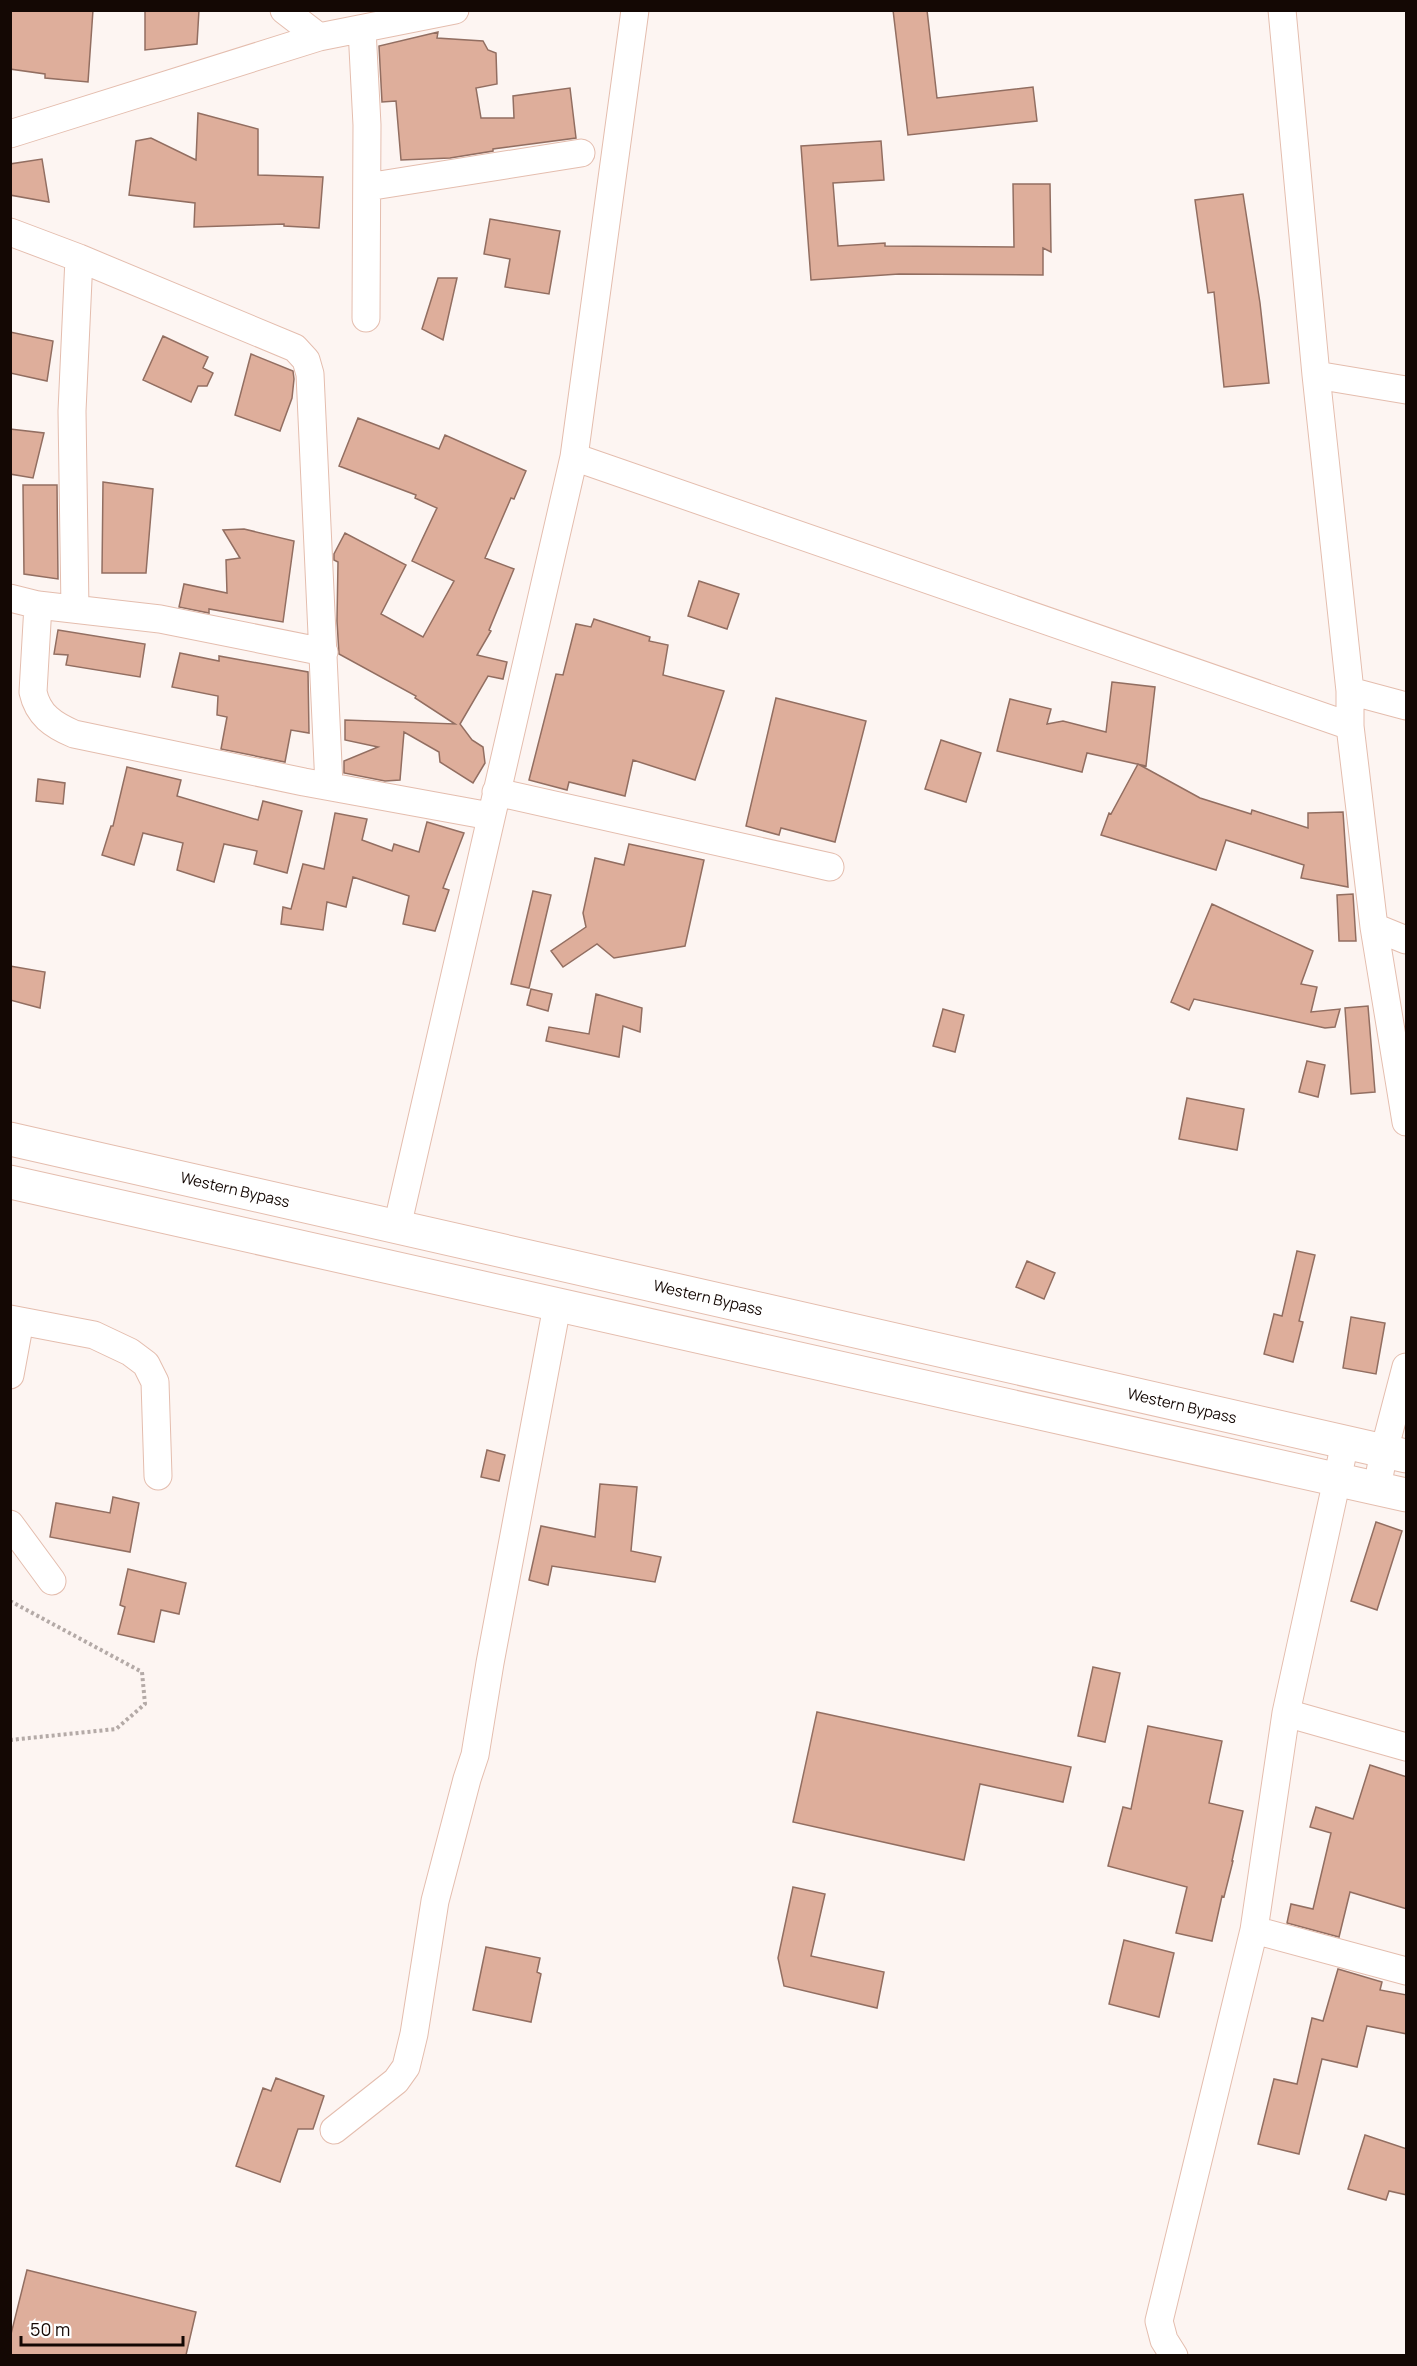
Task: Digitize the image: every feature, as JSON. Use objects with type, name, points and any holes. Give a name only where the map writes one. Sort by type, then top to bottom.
[{"type":"main road","name":"Western Bypass","points":[[10,1139],[1395,1453]]},
{"type":"main road","points":[[10,1182],[1392,1491]]},
{"type":"street","points":[[284,10],[319,37]]},
{"type":"street","points":[[10,134],[319,37],[455,10]]},
{"type":"street","points":[[398,1227],[574,457],[635,10]]},
{"type":"street","points":[[1282,10],[1316,375],[1350,691],[1350,726],[1374,927],[1404,1091],[1407,1122]]},
{"type":"street","points":[[362,29],[367,125],[366,318]]},
{"type":"street","points":[[367,187],[581,153]]},
{"type":"street","points":[[10,232],[79,258],[295,348],[306,360],[310,374],[329,786]]},
{"type":"street","points":[[75,609],[72,411],[79,258]]},
{"type":"street","points":[[1316,375],[1407,390]]},
{"type":"street","points":[[574,457],[1350,726]]},
{"type":"street","points":[[10,598],[38,605],[160,619],[324,652]]},
{"type":"street","points":[[38,605],[33,692],[36,704],[56,726],[74,734],[329,786],[493,804],[830,867]]},
{"type":"street","points":[[1350,691],[1407,705]]},
{"type":"street","points":[[1374,927],[1407,940]]},
{"type":"street","points":[[334,2130],[396,2081],[406,2067],[414,2034],[435,1901],[475,1755],[557,1306]]},
{"type":"street","points":[[10,1375],[15,1320],[94,1335],[122,1347],[146,1364],[155,1382],[158,1476]]},
{"type":"street","points":[[1392,1491],[1407,1367]]},
{"type":"street","points":[[1174,2355],[1164,2340],[1159,2321],[1254,1930],[1286,1713],[1346,1443]]},
{"type":"street","points":[[10,1524],[52,1581]]},
{"type":"street","points":[[1286,1713],[1407,1747]]},
{"type":"street","points":[[1254,1930],[1407,1971]]},
{"type":"path","points":[[10,1601],[142,1672],[145,1704],[116,1729],[10,1740]]},
{"type":"building","points":[[10,10],[93,10],[88,82],[45,78],[45,74],[10,69]]},
{"type":"building","points":[[145,10],[199,10],[197,44],[145,50]]},
{"type":"building","points":[[893,10],[927,10],[937,98],[1033,87],[1037,121],[908,135]]},
{"type":"building","points":[[438,32],[437,38],[483,41],[488,50],[496,53],[497,84],[476,88],[481,118],[514,118],[513,96],[570,88],[576,138],[493,149],[493,151],[450,158],[401,160],[396,101],[382,102],[379,46]]},
{"type":"building","points":[[198,113],[258,129],[258,175],[323,177],[319,228],[284,226],[284,224],[194,227],[195,203],[129,195],[136,141],[151,138],[196,160]]},
{"type":"building","points":[[881,141],[884,180],[833,183],[838,246],[885,243],[885,246],[1014,247],[1013,184],[1050,184],[1051,252],[1043,248],[1043,275],[899,274],[811,280],[801,146]]},
{"type":"building","points":[[42,159],[49,202],[10,195],[10,164]]},
{"type":"building","points":[[1243,194],[1260,303],[1269,383],[1224,387],[1214,292],[1208,293],[1195,200]]},
{"type":"building","points":[[490,219],[560,231],[549,294],[505,287],[510,259],[484,254]]},
{"type":"building","points":[[438,278],[457,278],[443,340],[422,329]]},
{"type":"building","points":[[10,332],[53,341],[47,381],[10,373]]},
{"type":"building","points":[[163,336],[208,357],[203,368],[213,373],[207,386],[198,386],[191,402],[143,380]]},
{"type":"building","points":[[251,354],[293,371],[292,398],[280,431],[235,415]]},
{"type":"building","points":[[358,418],[439,449],[445,435],[526,471],[514,499],[511,498],[485,558],[514,569],[489,630],[491,631],[477,655],[507,662],[503,679],[488,676],[460,724],[472,740],[483,747],[485,763],[473,783],[440,762],[439,752],[404,732],[400,780],[385,781],[344,773],[344,761],[378,747],[345,740],[345,720],[455,724],[415,698],[416,696],[339,654],[338,562],[334,560],[334,554],[345,533],[406,565],[381,614],[423,637],[454,581],[412,561],[437,508],[415,498],[416,495],[339,466]]},
{"type":"building","points":[[10,429],[44,433],[33,478],[10,474]]},
{"type":"building","points":[[103,482],[153,489],[146,573],[102,573]]},
{"type":"building","points":[[23,485],[57,485],[58,579],[24,574]]},
{"type":"building","points":[[244,529],[294,541],[283,622],[209,609],[209,613],[179,607],[184,584],[227,593],[226,560],[240,558],[223,530]]},
{"type":"building","points":[[699,581],[739,594],[727,629],[688,616]]},
{"type":"building","points":[[594,619],[650,637],[649,641],[668,645],[663,675],[724,691],[695,780],[633,760],[625,796],[569,782],[567,790],[529,780],[556,674],[563,675],[576,624],[591,627]]},
{"type":"building","points":[[58,630],[145,644],[140,677],[66,665],[68,655],[54,654]]},
{"type":"building","points":[[180,653],[219,661],[219,656],[308,672],[309,733],[291,730],[285,762],[221,749],[227,717],[217,715],[218,696],[172,687]]},
{"type":"building","points":[[1112,682],[1155,687],[1146,766],[1087,753],[1082,772],[997,751],[1010,699],[1051,709],[1047,724],[1063,721],[1106,732]]},
{"type":"building","points":[[776,698],[866,721],[835,842],[781,828],[779,835],[746,826]]},
{"type":"building","points":[[941,740],[981,753],[966,802],[925,789]]},
{"type":"building","points":[[1138,764],[1200,798],[1251,814],[1252,810],[1308,828],[1308,813],[1343,812],[1348,887],[1301,878],[1304,865],[1226,840],[1216,870],[1101,835],[1109,813],[1111,814]]},
{"type":"building","points":[[127,767],[181,780],[177,796],[258,820],[263,801],[302,811],[287,873],[254,864],[257,851],[224,844],[214,882],[177,870],[183,843],[143,833],[134,865],[102,855],[111,826],[113,826]]},
{"type":"building","points":[[38,779],[65,783],[63,804],[36,801]]},
{"type":"building","points":[[335,813],[367,819],[362,840],[392,851],[394,844],[419,852],[427,822],[464,833],[443,888],[449,890],[435,931],[403,924],[409,896],[353,877],[346,907],[327,902],[323,930],[281,924],[283,907],[291,909],[303,864],[324,869]]},
{"type":"building","points":[[629,844],[704,860],[685,946],[614,958],[597,944],[563,967],[551,951],[586,927],[583,913],[595,858],[624,865]]},
{"type":"building","points":[[533,891],[551,895],[529,988],[511,984]]},
{"type":"building","points":[[1353,894],[1356,941],[1339,941],[1337,895]]},
{"type":"building","points":[[1212,904],[1313,951],[1301,984],[1317,987],[1311,1012],[1340,1009],[1335,1027],[1325,1028],[1194,999],[1189,1010],[1171,1002]]},
{"type":"building","points":[[10,966],[45,972],[40,1008],[10,1000]]},
{"type":"building","points":[[531,989],[552,994],[548,1011],[527,1005]]},
{"type":"building","points":[[596,994],[642,1008],[640,1032],[623,1026],[619,1057],[546,1041],[549,1027],[589,1034]]},
{"type":"building","points":[[1368,1006],[1375,1092],[1351,1094],[1345,1008]]},
{"type":"building","points":[[943,1009],[964,1015],[955,1052],[933,1046]]},
{"type":"building","points":[[1307,1061],[1325,1065],[1318,1097],[1299,1092]]},
{"type":"building","points":[[1187,1098],[1244,1109],[1237,1150],[1179,1139]]},
{"type":"building","points":[[1297,1251],[1315,1255],[1299,1321],[1303,1322],[1293,1362],[1264,1354],[1274,1314],[1282,1316]]},
{"type":"building","points":[[1027,1261],[1055,1273],[1044,1299],[1016,1287]]},
{"type":"building","points":[[1351,1317],[1385,1323],[1376,1374],[1343,1368]]},
{"type":"building","points":[[487,1450],[505,1455],[499,1481],[481,1477]]},
{"type":"building","points":[[600,1484],[637,1487],[631,1551],[661,1557],[655,1582],[552,1566],[548,1585],[529,1580],[541,1526],[595,1537]]},
{"type":"building","points":[[113,1497],[139,1503],[130,1552],[50,1537],[56,1503],[110,1513]]},
{"type":"building","points":[[1376,1522],[1402,1531],[1377,1610],[1351,1601]]},
{"type":"building","points":[[128,1569],[186,1583],[179,1614],[161,1610],[154,1642],[118,1634],[125,1607],[120,1605]]},
{"type":"building","points":[[1093,1667],[1120,1673],[1105,1742],[1078,1736]]},
{"type":"building","points":[[817,1712],[1071,1767],[1063,1802],[980,1784],[964,1860],[793,1822]]},
{"type":"building","points":[[1148,1726],[1222,1741],[1209,1803],[1243,1811],[1233,1861],[1212,1941],[1176,1933],[1187,1887],[1108,1866],[1123,1807],[1131,1809]]},
{"type":"building","points":[[1370,1765],[1407,1777],[1407,1909],[1350,1892],[1339,1937],[1287,1923],[1291,1904],[1313,1909],[1331,1833],[1310,1827],[1316,1807],[1353,1819]]},
{"type":"building","points":[[793,1887],[825,1894],[811,1956],[884,1972],[877,2008],[784,1986],[778,1958]]},
{"type":"building","points":[[1124,1940],[1174,1953],[1159,2017],[1109,2004]]},
{"type":"building","points":[[486,1947],[540,1958],[537,1972],[541,1974],[531,2022],[473,2010]]},
{"type":"building","points":[[1338,1969],[1382,1982],[1380,1990],[1407,1995],[1407,2034],[1367,2026],[1357,2067],[1322,2059],[1299,2154],[1258,2144],[1274,2079],[1297,2084],[1312,2018],[1323,2021]]},
{"type":"building","points":[[276,2078],[324,2096],[313,2129],[298,2129],[280,2182],[236,2166],[263,2088],[271,2091]]},
{"type":"building","points":[[1365,2135],[1407,2149],[1407,2195],[1389,2191],[1386,2200],[1348,2189]]},
{"type":"building","points":[[27,2270],[196,2312],[186,2355],[10,2355],[10,2338]]}]
